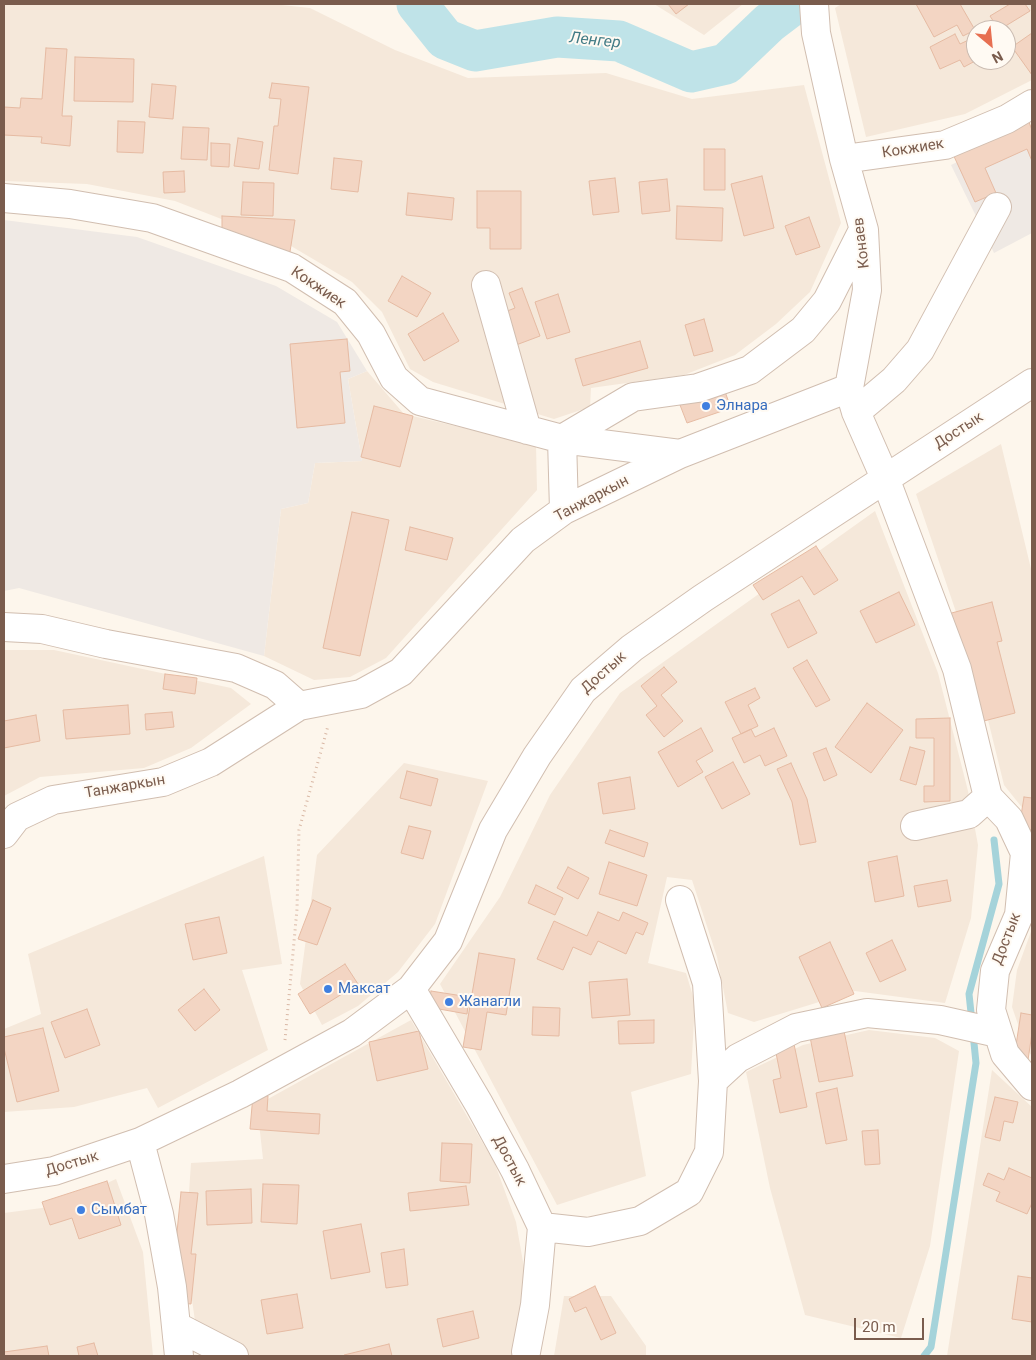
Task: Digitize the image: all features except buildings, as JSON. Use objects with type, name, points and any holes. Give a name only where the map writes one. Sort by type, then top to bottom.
[{"type":"street","name":"Конаев","points":[[814,4],[816,33],[844,159],[864,230],[866,290],[852,400]]},
{"type":"street","name":"Кокжиек","points":[[844,159],[945,145],[1007,119],[1032,104]]},
{"type":"street","name":"Кокжиек","points":[[4,198],[70,204],[152,218],[292,268],[345,302],[371,334],[394,378],[420,401],[562,439],[680,454]]},
{"type":"street","name":"Танжаркын","points":[[4,834],[17,817],[53,800],[163,782],[211,762],[298,706],[361,694],[401,672],[523,540],[564,510],[680,454],[852,400],[894,380],[920,350],[997,207]]},
{"type":"street","points":[[564,510],[562,439],[633,397],[698,388],[750,370],[803,330],[827,301],[864,230]]},
{"type":"street","points":[[486,285],[527,430]]},
{"type":"street","name":"Достык","points":[[4,1179],[54,1171],[140,1142],[240,1094],[352,1033],[411,988],[448,941],[493,830],[537,756],[583,690],[632,648],[702,598],[1032,383]]},
{"type":"street","points":[[852,400],[885,478],[957,669],[988,797],[969,814],[915,826]]},
{"type":"street","points":[[4,627],[42,629],[106,644],[236,668],[275,685],[298,706]]},
{"type":"street","name":"Достык","points":[[988,797],[1009,819],[1025,853],[1019,915],[995,971],[991,1010],[1004,1054],[1032,1086]]},
{"type":"street","points":[[526,1352],[534,1305],[542,1227],[588,1232],[640,1221],[689,1192],[709,1152],[713,1081],[707,982],[680,900]]},
{"type":"street","name":"Достык","points":[[411,988],[497,1137],[542,1227]]},
{"type":"street","points":[[713,1081],[738,1058],[796,1028],[867,1013],[940,1020],[998,1033]]},
{"type":"street","points":[[140,1142],[159,1214],[172,1287],[180,1356]]},
{"type":"street","points":[[176,1326],[234,1356]]},
{"type":"path","points":[[282,1071],[297,910],[299,830],[329,725]]},
{"type":"shaded area","points":[[4,4],[272,4],[310,8],[395,50],[468,78],[606,73],[692,99],[804,85],[841,223],[810,292],[776,324],[735,355],[684,375],[591,388],[590,407],[554,419],[433,382],[410,369],[382,312],[352,282],[291,246],[175,201],[87,184],[4,181]]},
{"type":"shaded area","points":[[654,4],[743,4],[704,35]]},
{"type":"shaded area","points":[[841,4],[1032,4],[1032,80],[965,114],[866,137],[835,8]]},
{"type":"shaded area","points":[[1032,126],[1032,233],[994,253],[951,165]]},
{"type":"shaded area","points":[[4,220],[137,237],[276,286],[337,322],[367,371],[348,379],[362,461],[315,463],[308,503],[281,509],[264,656],[19,588],[4,591]]},
{"type":"shaded area","points":[[367,371],[404,414],[536,445],[537,490],[386,658],[350,677],[314,680],[264,656],[281,509],[308,503],[315,463],[362,461],[348,379]]},
{"type":"shaded area","points":[[1001,444],[1032,573],[1032,820],[1004,785],[976,671],[916,494]]},
{"type":"shaded area","points":[[875,511],[938,673],[968,791],[978,845],[971,918],[945,1003],[855,991],[754,1022],[728,1013],[717,957],[692,880],[667,877],[648,963],[686,973],[695,1003],[691,1074],[631,1092],[646,1176],[557,1205],[440,984],[500,897],[550,795],[620,693]]},
{"type":"shaded area","points":[[4,650],[54,650],[231,688],[251,704],[191,748],[144,768],[40,777],[4,796]]},
{"type":"shaded area","points":[[404,763],[488,781],[435,924],[398,972],[358,1006],[322,1025],[300,984],[317,855]]},
{"type":"shaded area","points":[[264,856],[282,964],[242,970],[268,1050],[158,1108],[147,1088],[74,1107],[4,1112],[4,1029],[41,1014],[28,954]]},
{"type":"shaded area","points":[[1032,929],[1032,1056],[1027,1050],[1012,1007],[1017,970]]},
{"type":"shaded area","points":[[411,1020],[495,1164],[516,1222],[526,1279],[517,1356],[200,1356],[185,1251],[191,1163],[263,1159],[257,1105]]},
{"type":"shaded area","points":[[869,1030],[935,1038],[959,1051],[930,1246],[901,1338],[805,1315],[770,1188],[746,1072],[803,1045]]},
{"type":"shaded area","points":[[992,1070],[1032,1107],[1032,1356],[947,1356]]},
{"type":"shaded area","points":[[116,1179],[143,1252],[153,1356],[4,1356],[4,1213],[57,1206]]},
{"type":"shaded area","points":[[564,1296],[611,1296],[646,1346],[646,1356],[554,1356]]},
{"type":"waterway","name":"Ленгер","points":[[417,4],[445,39],[475,51],[557,37],[619,41],[691,72],[726,64],[769,23],[794,4]]},
{"type":"waterway","points":[[972,1022],[969,994],[999,884],[994,840]]},
{"type":"waterway","points":[[924,1356],[931,1347],[976,1063],[973,1033]]},
{"type":"place","name":"Элнара","points":[[706,406]]},
{"type":"place","name":"Максат","points":[[328,989]]},
{"type":"place","name":"Жанагли","points":[[449,1002]]},
{"type":"place","name":"Сымбат","points":[[81,1210]]}]
